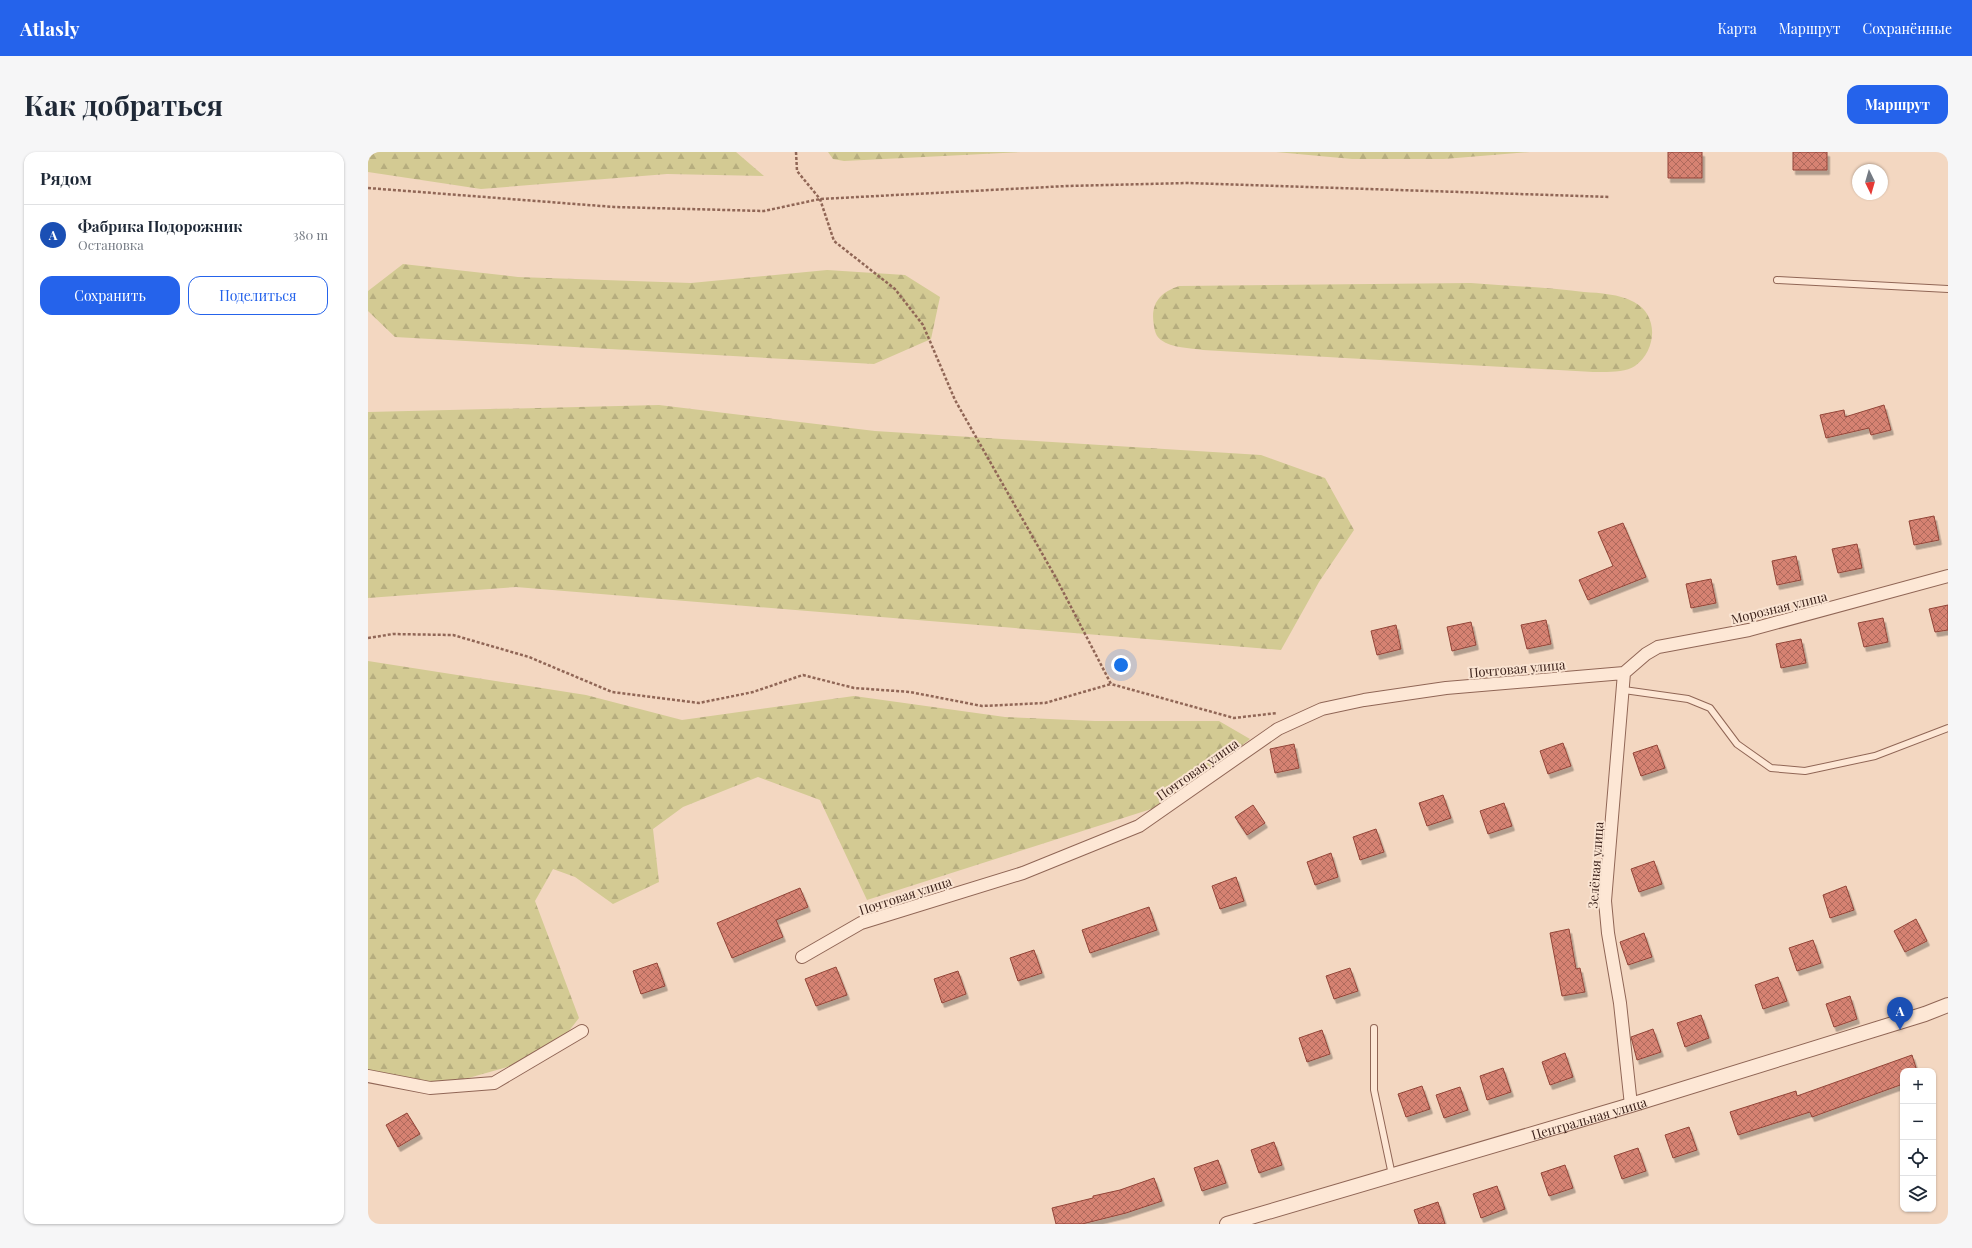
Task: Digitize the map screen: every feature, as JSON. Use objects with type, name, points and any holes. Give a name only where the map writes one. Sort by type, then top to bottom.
[{"type":"street","name":"Морозная улица","points":[[1624,673],[1658,646],[1749,630],[1948,576]]},
{"type":"street","name":"Зелёная улица","points":[[1624,673],[1624,690],[1605,901],[1608,933],[1620,1003],[1631,1105]]},
{"type":"street","name":"Почтовая улица","points":[[802,957],[861,923],[1023,873],[1139,826],[1278,729],[1322,709],[1364,700],[1446,688],[1624,673]]},
{"type":"street","name":"Центральная улица","points":[[1227,1224],[1631,1105],[1918,1016],[1948,1005]]},
{"type":"street","points":[[368,1076],[430,1088],[494,1083],[582,1031]]},
{"type":"lane","points":[[1777,280],[1948,289]]},
{"type":"lane","points":[[1624,690],[1688,700],[1710,708],[1737,744],[1771,768],[1805,771],[1875,756],[1948,728]]},
{"type":"lane","points":[[1374,1028],[1374,1090],[1393,1176]]},
{"type":"path","points":[[796,152],[797,170],[820,199],[834,241],[895,289],[923,326],[955,400],[1056,578],[1111,684]]},
{"type":"path","points":[[368,188],[614,207],[764,211],[820,199],[1068,186],[1188,183],[1610,196]]},
{"type":"path","points":[[368,638],[392,634],[453,635],[529,657],[612,692],[699,703],[753,692],[803,674],[854,688],[910,692],[982,706],[1045,703],[1111,684],[1234,718],[1285,713]]},
{"type":"green space","points":[[368,152],[736,152],[764,176],[667,174],[481,189],[368,172]]},
{"type":"green space","points":[[828,152],[1021,152],[844,161],[833,159]]},
{"type":"green space","points":[[1276,152],[1530,152],[1444,159],[1352,159]]},
{"type":"green space","points":[[403,264],[518,277],[691,283],[827,270],[905,275],[940,297],[931,339],[874,364],[395,337],[368,311],[368,291]]},
{"type":"green space","points":[[1471,283],[1603,293],[1628,299],[1642,308],[1648,315],[1652,333],[1648,351],[1635,366],[1626,370],[1615,372],[1593,372],[1203,350],[1165,343],[1155,332],[1153,318],[1153,311],[1161,296],[1179,286]]},
{"type":"green space","points":[[659,405],[875,431],[1261,455],[1325,478],[1354,530],[1319,582],[1281,650],[516,587],[368,598],[368,412]]},
{"type":"green space","points":[[368,661],[586,695],[682,720],[854,696],[1005,717],[1095,721],[1219,721],[1250,739],[1170,803],[867,900],[820,800],[758,777],[683,807],[653,829],[659,882],[613,904],[575,877],[553,869],[535,901],[579,1018],[550,1055],[419,1092],[368,1075]]},
{"type":"building","points":[[1668,152],[1702,152],[1702,178],[1668,178]]},
{"type":"building","points":[[1793,152],[1827,152],[1827,170],[1793,170]]},
{"type":"building","points":[[1884,405],[1891,430],[1871,435],[1869,428],[1826,438],[1820,415],[1844,410],[1845,417]]},
{"type":"building","points":[[1934,516],[1939,540],[1914,545],[1909,521]]},
{"type":"building","points":[[1623,523],[1646,577],[1588,600],[1579,580],[1613,566],[1598,532]]},
{"type":"building","points":[[1857,544],[1862,568],[1838,573],[1832,549]]},
{"type":"building","points":[[1796,556],[1801,580],[1777,585],[1772,561]]},
{"type":"building","points":[[1711,579],[1716,603],[1691,608],[1686,584]]},
{"type":"building","points":[[1948,605],[1948,630],[1935,632],[1929,609]]},
{"type":"building","points":[[1883,618],[1888,642],[1864,647],[1858,623]]},
{"type":"building","points":[[1546,620],[1551,644],[1527,649],[1521,625]]},
{"type":"building","points":[[1471,622],[1476,645],[1452,651],[1447,627]]},
{"type":"building","points":[[1396,625],[1401,649],[1377,655],[1371,631]]},
{"type":"building","points":[[1801,639],[1806,663],[1781,668],[1776,644]]},
{"type":"building","points":[[1563,743],[1571,766],[1548,774],[1540,751]]},
{"type":"building","points":[[1294,744],[1299,768],[1275,773],[1270,749]]},
{"type":"building","points":[[1657,745],[1665,768],[1641,776],[1633,753]]},
{"type":"building","points":[[1443,795],[1451,818],[1427,826],[1419,803]]},
{"type":"building","points":[[1504,803],[1512,826],[1488,834],[1480,811]]},
{"type":"building","points":[[1253,805],[1265,823],[1247,835],[1235,817]]},
{"type":"building","points":[[1376,829],[1384,852],[1360,860],[1353,837]]},
{"type":"building","points":[[1331,853],[1338,877],[1315,885],[1307,862]]},
{"type":"building","points":[[1654,861],[1662,884],[1639,892],[1631,869]]},
{"type":"building","points":[[1236,877],[1244,901],[1220,909],[1212,886]]},
{"type":"building","points":[[1846,886],[1854,910],[1830,918],[1823,895]]},
{"type":"building","points":[[800,888],[808,907],[776,920],[783,937],[732,958],[717,923]]},
{"type":"building","points":[[1149,907],[1157,930],[1090,953],[1082,930]]},
{"type":"building","points":[[1916,919],[1927,941],[1905,952],[1894,931]]},
{"type":"building","points":[[1569,929],[1576,969],[1580,968],[1585,992],[1562,996],[1550,933]]},
{"type":"building","points":[[1644,933],[1652,957],[1628,965],[1620,942]]},
{"type":"building","points":[[1813,940],[1821,963],[1797,971],[1789,948]]},
{"type":"building","points":[[1034,950],[1042,973],[1018,981],[1010,958]]},
{"type":"building","points":[[657,963],[665,986],[641,994],[633,971]]},
{"type":"building","points":[[836,967],[847,995],[816,1006],[805,979]]},
{"type":"building","points":[[1350,968],[1358,991],[1334,999],[1326,976]]},
{"type":"building","points":[[958,971],[966,994],[942,1003],[934,979]]},
{"type":"building","points":[[1778,977],[1787,1001],[1763,1009],[1755,985]]},
{"type":"building","points":[[1850,996],[1857,1019],[1834,1027],[1826,1004]]},
{"type":"building","points":[[1701,1015],[1709,1038],[1685,1047],[1677,1023]]},
{"type":"building","points":[[1653,1029],[1661,1052],[1637,1060],[1631,1037]]},
{"type":"building","points":[[1322,1030],[1330,1054],[1307,1062],[1299,1038]]},
{"type":"building","points":[[1565,1053],[1573,1077],[1550,1085],[1542,1062]]},
{"type":"building","points":[[1912,1055],[1916,1068],[1900,1068],[1900,1085],[1812,1117],[1810,1112],[1738,1135],[1730,1112],[1796,1091],[1797,1096]]},
{"type":"building","points":[[1503,1068],[1511,1092],[1487,1100],[1480,1076]]},
{"type":"building","points":[[1422,1086],[1430,1109],[1406,1117],[1398,1094]]},
{"type":"building","points":[[1460,1087],[1468,1110],[1444,1118],[1436,1095]]},
{"type":"building","points":[[407,1113],[420,1134],[398,1147],[386,1125]]},
{"type":"building","points":[[1689,1127],[1697,1150],[1673,1158],[1665,1135]]},
{"type":"building","points":[[1274,1142],[1282,1165],[1259,1173],[1251,1150]]},
{"type":"building","points":[[1638,1148],[1646,1171],[1622,1179],[1614,1156]]},
{"type":"building","points":[[1218,1160],[1226,1183],[1202,1191],[1194,1168]]},
{"type":"building","points":[[1565,1165],[1573,1188],[1549,1196],[1541,1173]]},
{"type":"building","points":[[1154,1178],[1162,1201],[1126,1213],[1082,1224],[1056,1224],[1052,1208],[1093,1198],[1093,1196],[1120,1190]]},
{"type":"building","points":[[1497,1186],[1505,1209],[1481,1218],[1473,1194]]},
{"type":"building","points":[[1438,1202],[1445,1224],[1419,1224],[1414,1210]]},
{"type":"place","name":"Фабрика Подорожник","points":[[1900,1030]]}]
